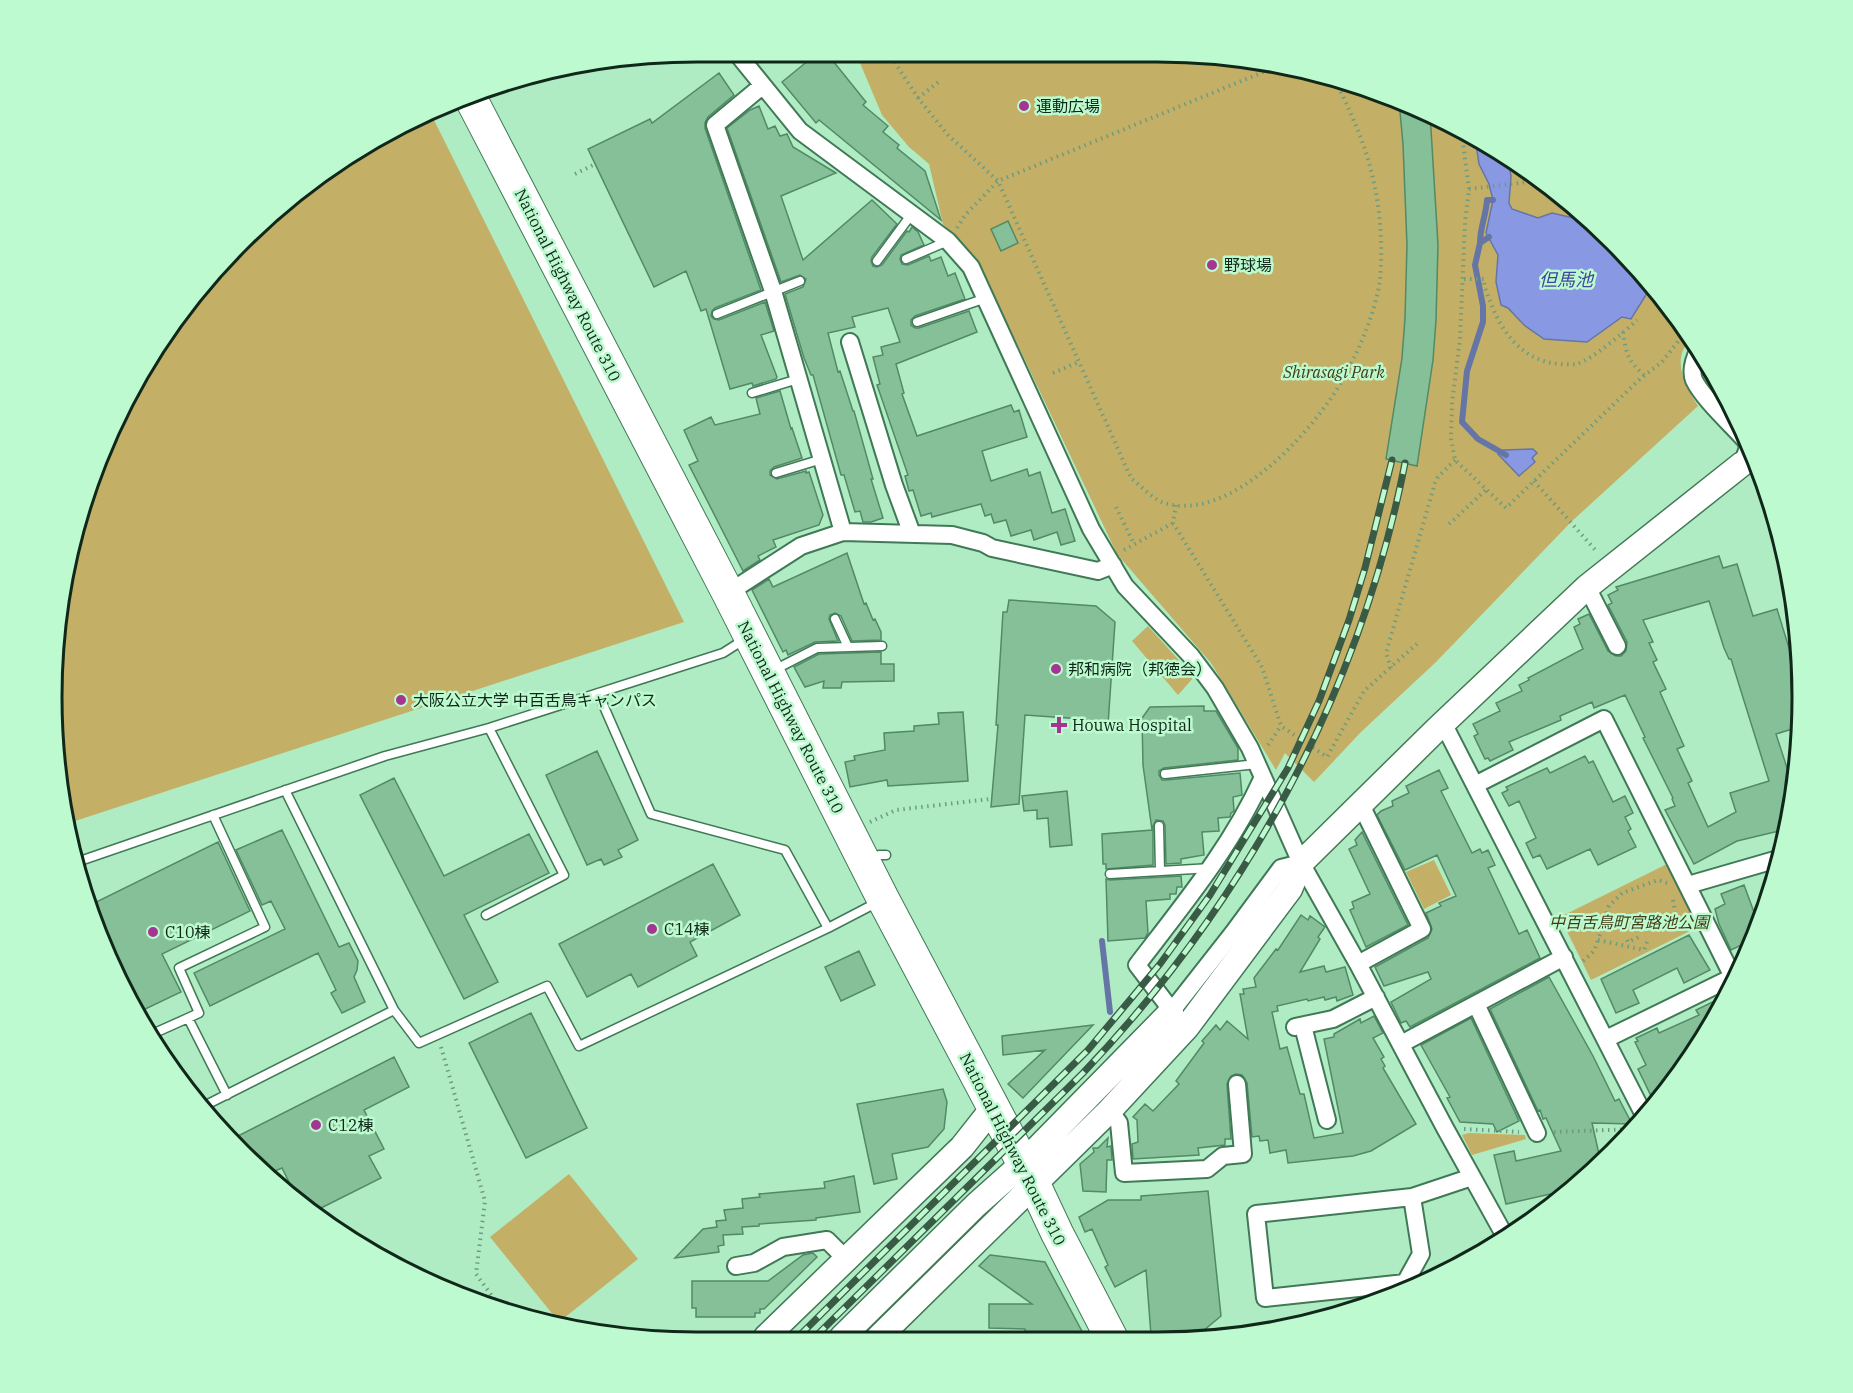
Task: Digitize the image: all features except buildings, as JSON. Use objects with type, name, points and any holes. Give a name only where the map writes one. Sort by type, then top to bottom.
[{"type":"highway","name":"National Highway Route 310","points":[[473,102],[506,159],[582,300],[768,673],[875,858],[883,899],[1109,1332]]},
{"type":"street","points":[[743,62],[800,131],[948,241],[971,267],[1091,529],[1125,586],[1191,657],[1215,688],[1250,748],[1301,863],[1358,963],[1501,1229]]},
{"type":"street","points":[[762,86],[715,125],[773,291],[843,532]]},
{"type":"street","points":[[850,342],[894,485],[912,534]]},
{"type":"street","points":[[1694,360],[1694,379],[1701,391],[1729,422]]},
{"type":"street","points":[[846,1332],[976,1205],[1028,1174],[1110,1110],[1179,1020],[1290,889],[1301,863],[1443,723],[1587,587],[1742,464],[1745,457]]},
{"type":"street","points":[[728,593],[801,546],[843,532],[952,535],[983,543],[992,548],[1098,571],[1113,565]]},
{"type":"street","points":[[1587,587],[1617,646]]},
{"type":"street","points":[[1475,785],[1604,719],[1730,968]]},
{"type":"street","points":[[1443,723],[1640,1107]]},
{"type":"street","points":[[1179,1020],[1137,964],[1212,868],[1250,805],[1260,770]]},
{"type":"street","points":[[1358,963],[1422,929],[1361,805]]},
{"type":"street","points":[[1688,885],[1770,861]]},
{"type":"street","points":[[1401,1044],[1564,957]]},
{"type":"street","points":[[1606,1039],[1724,981]]},
{"type":"street","points":[[1327,1120],[1299,1027],[1333,1019],[1376,997]]},
{"type":"street","points":[[1476,1004],[1536,1133]]},
{"type":"street","points":[[883,1332],[1028,1174],[1179,1020]]},
{"type":"street","points":[[1110,1110],[1119,1122],[1124,1173],[1207,1169],[1223,1156],[1243,1154],[1237,1084]]},
{"type":"street","points":[[770,1332],[962,1147],[992,1109]]},
{"type":"street","points":[[1398,1284],[1265,1298],[1256,1214],[1412,1197],[1472,1177]]},
{"type":"street","points":[[1407,1280],[1421,1254],[1412,1197]]},
{"type":"street","points":[[736,1266],[754,1263],[783,1247],[827,1240],[846,1259]]},
{"type":"lane","points":[[877,261],[911,215]]},
{"type":"lane","points":[[906,259],[948,241]]},
{"type":"lane","points":[[717,314],[800,281]]},
{"type":"lane","points":[[917,322],[986,298]]},
{"type":"lane","points":[[752,393],[798,379]]},
{"type":"lane","points":[[776,473],[822,459]]},
{"type":"lane","points":[[835,619],[848,646]]},
{"type":"lane","points":[[83,860],[386,756],[489,728],[723,652],[749,637]]},
{"type":"lane","points":[[768,673],[817,648],[882,646]]},
{"type":"lane","points":[[598,693],[651,814],[785,850],[828,928]]},
{"type":"lane","points":[[486,915],[564,875],[489,728]]},
{"type":"lane","points":[[1166,774],[1260,770]]},
{"type":"lane","points":[[285,790],[394,1010],[419,1043],[547,986],[579,1046],[828,928],[883,899]]},
{"type":"lane","points":[[158,1031],[199,1012],[179,968],[265,927],[213,815]]},
{"type":"lane","points":[[1159,826],[1160,871]]},
{"type":"lane","points":[[1110,874],[1212,868]]},
{"type":"lane","points":[[209,1103],[394,1010]]},
{"type":"lane","points":[[188,1018],[226,1095]]},
{"type":"path","points":[[895,62],[918,98],[948,135],[998,181],[1131,478],[1162,502],[1176,505],[1196,504],[1221,498],[1257,477],[1282,455],[1308,428],[1335,391],[1364,336],[1380,282],[1381,245],[1377,195],[1363,145],[1339,88]]},
{"type":"path","points":[[948,241],[966,214],[998,181],[1265,71]]},
{"type":"path","points":[[918,98],[941,80]]},
{"type":"path","points":[[1462,141],[1468,189],[1464,279],[1451,439],[1455,460],[1506,508],[1644,375],[1662,362],[1680,339]]},
{"type":"path","points":[[575,174],[595,164]]},
{"type":"path","points":[[1468,189],[1527,182]]},
{"type":"path","points":[[1464,279],[1484,279],[1484,285],[1504,332],[1518,347],[1544,361],[1575,364],[1584,361],[1636,320]]},
{"type":"path","points":[[1623,332],[1628,358],[1631,364],[1644,375]]},
{"type":"path","points":[[1053,373],[1079,362]]},
{"type":"path","points":[[1391,668],[1386,653],[1433,490],[1438,477],[1455,460]]},
{"type":"path","points":[[1534,481],[1611,567]]},
{"type":"path","points":[[1449,524],[1487,489]]},
{"type":"path","points":[[1176,505],[1173,523],[1262,667],[1281,726],[1327,757],[1364,691],[1419,642]]},
{"type":"path","points":[[1116,507],[1134,544]]},
{"type":"path","points":[[1113,565],[1117,554],[1173,523]]},
{"type":"path","points":[[864,825],[896,810],[990,799]]},
{"type":"path","points":[[1582,962],[1594,951],[1609,906],[1622,893],[1658,880],[1670,884]]},
{"type":"path","points":[[1624,947],[1627,940],[1628,942],[1639,937]]},
{"type":"path","points":[[1598,940],[1644,950],[1647,942]]},
{"type":"path","points":[[437,1035],[485,1201],[476,1274],[494,1299]]},
{"type":"green space","name":"Shirasagi Park","points":[[860,62],[1198,63],[1280,74],[1361,95],[1437,127],[1474,147],[1543,193],[1606,247],[1660,310],[1685,346],[1682,354],[1682,372],[1688,389],[1698,406],[1571,522],[1436,662],[1361,732],[1314,782],[1285,753],[1276,770],[1211,663],[1117,554],[977,259],[943,224],[929,164],[909,147],[882,115]]},
{"type":"green space","points":[[433,119],[684,622],[74,821],[63,738],[63,655],[67,614],[83,532],[95,492],[127,416],[147,379],[193,310],[247,247],[310,193],[344,169],[379,147]]},
{"type":"green space","points":[[1148,626],[1194,677],[1178,695],[1132,641]]},
{"type":"green space","points":[[1434,860],[1451,895],[1424,909],[1406,872]]},
{"type":"green space","name":"中百舌鳥町宮路池公園","points":[[1667,864],[1698,927],[1591,980],[1560,917]]},
{"type":"green space","points":[[1469,1133],[1525,1135],[1526,1139],[1472,1155],[1462,1135]]},
{"type":"green space","points":[[569,1174],[638,1259],[565,1317],[553,1315],[490,1237]]},
{"type":"water","name":"但馬池","points":[[1477,149],[1510,170],[1509,203],[1512,209],[1538,218],[1552,213],[1574,218],[1606,247],[1647,294],[1631,319],[1622,317],[1587,342],[1544,339],[1524,325],[1508,308],[1501,305],[1496,282],[1498,255],[1486,233],[1493,200],[1489,184],[1479,164]]},
{"type":"water","points":[[1533,449],[1537,453],[1532,458],[1535,462],[1519,476],[1498,454],[1503,450]]},
{"type":"waterway","points":[[1480,243],[1487,200],[1493,200]]},
{"type":"waterway","points":[[1489,237],[1480,243],[1475,265],[1483,306],[1483,322],[1467,371],[1462,422],[1478,439],[1506,455]]},
{"type":"waterway","points":[[1102,941],[1110,1012]]},
{"type":"railway","points":[[803,1332],[1088,1050],[1160,964],[1210,895],[1288,768],[1319,701],[1349,620],[1365,568],[1392,460]]},
{"type":"railway","points":[[820,1332],[1083,1073],[1141,1008],[1195,939],[1244,866],[1288,791],[1326,713],[1358,632],[1385,548],[1405,463]]},
{"type":"place","name":"運動広場","points":[[1024,106]]},
{"type":"place","name":"野球場","points":[[1212,265]]},
{"type":"place","name":"邦和病院（邦徳会）","points":[[1056,669]]},
{"type":"place","name":"大阪公立大学 中百舌鳥キャンパス","points":[[401,700]]},
{"type":"place","name":"Houwa Hospital","points":[[1059,725]]},
{"type":"place","name":"C14棟","points":[[652,929]]},
{"type":"place","name":"C10棟","points":[[153,932]]},
{"type":"place","name":"C12棟","points":[[316,1125]]}]
